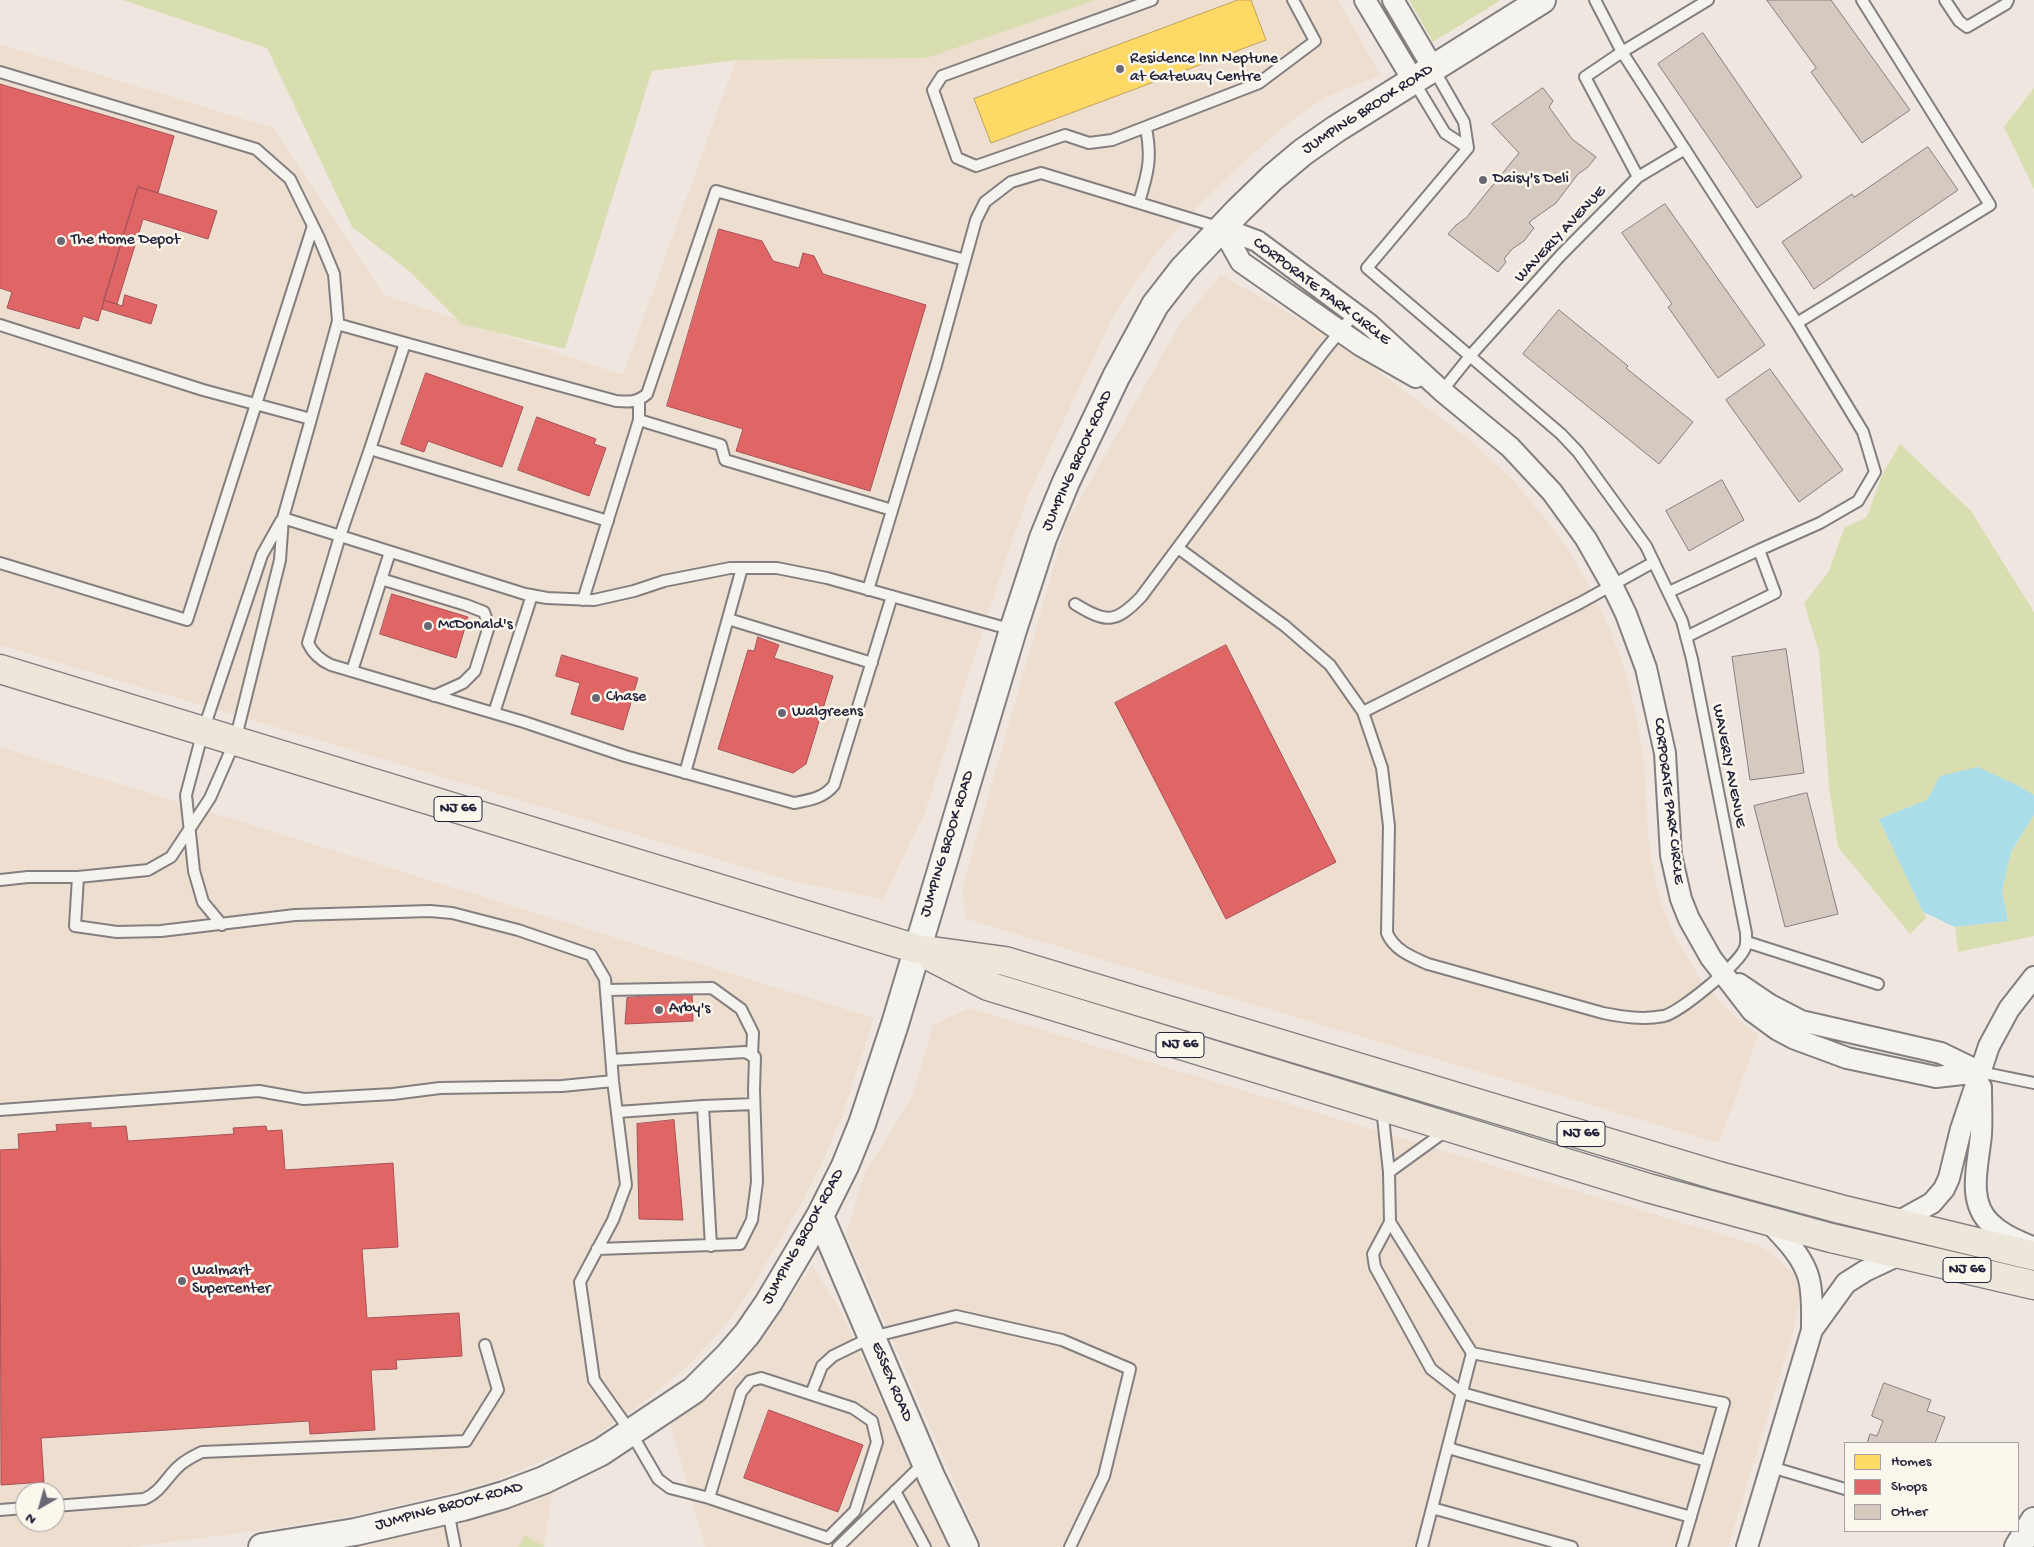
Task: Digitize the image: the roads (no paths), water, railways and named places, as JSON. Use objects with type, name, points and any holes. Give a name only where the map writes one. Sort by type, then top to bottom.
[{"type":"highway","name":"NJ 66","points":[[0,669],[917,949],[1005,961],[1691,1168],[1896,1223],[2034,1256]]},
{"type":"highway","name":"NJ 66","points":[[917,949],[988,986],[1648,1188],[1899,1255],[2034,1285]]},
{"type":"street","points":[[1365,0],[1423,74]]},
{"type":"street","points":[[1393,0],[1423,74]]},
{"type":"street","name":"JUMPING BROOK ROAD","points":[[262,1547],[355,1532],[448,1510],[504,1495],[544,1480],[601,1452],[694,1390],[728,1356],[769,1302],[820,1216],[845,1166],[862,1124],[895,1024],[1013,630],[1054,510],[1129,350],[1155,304],[1168,286],[1222,228],[1260,189],[1303,152],[1336,128],[1542,0]]},
{"type":"street","name":"CORPORATE PARK CIRCLE","points":[[1222,228],[1257,241],[1355,313],[1442,391],[1510,447],[1552,492],[1586,539],[1626,614],[1646,668],[1660,725],[1668,779],[1671,855],[1681,899],[1700,939],[1711,958],[1723,973],[1770,1005],[1801,1021],[1941,1054],[1980,1072]]},
{"type":"street","name":"CORPORATE PARK CIRCLE","points":[[1222,228],[1241,262],[1380,357],[1442,391]]},
{"type":"street","points":[[1896,1223],[1932,1203],[1944,1189],[1949,1178],[1961,1129],[1988,1046],[2001,1021],[2034,977]]},
{"type":"street","points":[[1980,1072],[1981,1134],[1976,1179],[1979,1205],[1989,1222],[1999,1230],[2034,1248]]},
{"type":"street","name":"ESSEX ROAD","points":[[820,1216],[925,1461],[965,1547]]},
{"type":"street","points":[[1746,1547],[1812,1330],[1811,1291],[1805,1268],[1791,1247],[1768,1221]]},
{"type":"street","points":[[1812,1330],[1846,1283],[1865,1271],[1899,1255]]},
{"type":"street","points":[[2018,1547],[2034,1522]]},
{"type":"lane","points":[[1152,0],[942,76],[933,90],[957,158],[976,166],[1065,135],[1090,143],[1112,140],[1260,83],[1315,41],[1293,0]]},
{"type":"lane","points":[[1595,0],[1622,52],[1797,323],[1864,432],[1875,472],[1858,501],[1820,523],[1669,592]]},
{"type":"lane","points":[[1638,177],[1585,77],[1622,52],[1708,0]]},
{"type":"lane","points":[[1797,323],[1990,205],[1862,0]]},
{"type":"lane","points":[[1944,0],[1958,21],[1966,27],[2006,4],[2008,0]]},
{"type":"lane","points":[[0,72],[256,150],[290,179],[334,274],[338,304],[337,324],[283,518],[280,560],[235,741],[210,798],[171,857],[148,870],[78,877],[28,877],[0,880]]},
{"type":"lane","points":[[1423,74],[1445,132],[1468,148]]},
{"type":"lane","points":[[1423,74],[1464,122],[1468,148]]},
{"type":"lane","points":[[1140,202],[1148,174],[1150,150],[1146,128]]},
{"type":"lane","name":"WAVERLY AVENUE","points":[[1468,148],[1367,268],[1561,434],[1578,452],[1634,529],[1654,562],[1669,592],[1686,636],[1692,659],[1747,942]]},
{"type":"lane","name":"WAVERLY AVENUE","points":[[1442,391],[1470,356],[1560,256],[1638,177],[1685,150]]},
{"type":"lane","points":[[868,590],[936,365],[976,220],[985,202],[1011,182],[1041,173],[1222,228]]},
{"type":"lane","points":[[337,324],[616,401],[632,402],[640,400],[647,394],[716,191],[965,260]]},
{"type":"lane","points":[[0,563],[187,620],[313,226]]},
{"type":"lane","points":[[1075,604],[1097,617],[1120,616],[1141,597],[1355,313]]},
{"type":"lane","points":[[0,325],[256,405],[311,420]]},
{"type":"lane","points":[[405,343],[340,536],[308,642],[312,652],[323,662],[494,713],[625,756],[794,803],[826,794],[834,785],[892,596]]},
{"type":"lane","points":[[583,600],[638,420],[640,400]]},
{"type":"lane","points":[[638,420],[721,445],[725,460],[892,510]]},
{"type":"lane","points":[[370,450],[608,521]]},
{"type":"lane","points":[[283,518],[390,552],[547,598],[583,600],[634,591],[702,573],[742,568],[777,568],[827,578],[1013,630]]},
{"type":"lane","points":[[222,925],[203,902],[194,871],[186,795],[203,731],[262,555],[283,518]]},
{"type":"lane","points":[[1178,548],[1285,626],[1330,665],[1363,712],[1382,768],[1389,826],[1387,933],[1390,940],[1408,955],[1443,968],[1625,1018],[1666,1015],[1707,989],[1742,954],[1747,942],[1878,984]]},
{"type":"lane","points":[[1686,636],[1775,593],[1759,550]]},
{"type":"lane","points":[[352,672],[390,552]]},
{"type":"lane","points":[[1363,712],[1580,603],[1654,562]]},
{"type":"lane","points":[[685,773],[742,568]]},
{"type":"lane","points":[[381,579],[484,612],[489,626],[475,671],[463,683],[434,696]]},
{"type":"lane","points":[[494,713],[532,595]]},
{"type":"lane","points":[[728,619],[872,663]]},
{"type":"lane","points":[[78,877],[76,926],[117,932],[161,931],[222,925],[295,914],[430,911],[452,913],[518,930],[591,955],[605,979],[613,1081],[626,1185],[613,1220],[580,1282],[594,1380],[630,1431],[658,1479],[670,1488],[709,1498],[828,1538],[855,1511],[877,1442],[872,1421],[853,1408],[761,1378],[750,1381],[741,1392],[709,1498]]},
{"type":"lane","points":[[606,990],[712,988],[741,1010],[753,1032],[752,1056]]},
{"type":"lane","points":[[597,1249],[740,1244],[752,1220],[757,1182],[754,1104],[755,1057],[746,1052],[612,1060]]},
{"type":"lane","points":[[1980,1072],[2034,1083]]},
{"type":"lane","points":[[0,1110],[260,1091],[304,1099],[393,1094],[440,1088],[562,1086],[613,1081]]},
{"type":"lane","points":[[617,1112],[754,1104]]},
{"type":"lane","points":[[703,1106],[711,1246]]},
{"type":"lane","points":[[1382,1107],[1389,1172],[1390,1222],[1372,1254],[1375,1267],[1431,1369],[1462,1393],[1707,1461]]},
{"type":"lane","points":[[1389,1172],[1450,1128]]},
{"type":"lane","points":[[1390,1222],[1472,1353],[1422,1547]]},
{"type":"lane","points":[[811,1394],[822,1366],[832,1356],[872,1337],[956,1316],[1062,1340],[1130,1369],[1104,1476],[1070,1547]]},
{"type":"lane","points":[[65,1505],[144,1499],[152,1496],[162,1487],[180,1464],[202,1452],[466,1442],[498,1390],[485,1345]]},
{"type":"lane","points":[[1472,1353],[1724,1403],[1682,1547]]},
{"type":"lane","points":[[1448,1448],[1691,1517]]},
{"type":"lane","points":[[838,1547],[925,1461]]},
{"type":"lane","points":[[1771,1467],[1844,1489]]},
{"type":"lane","points":[[895,1491],[926,1547]]},
{"type":"lane","points":[[1432,1508],[1572,1547]]},
{"type":"lane","points":[[0,1510],[15,1509]]},
{"type":"lane","points":[[448,1510],[455,1547]]},
{"type":"water","points":[[1978,767],[2034,795],[2034,815],[2011,852],[2002,891],[2008,921],[1955,927],[1923,912],[1879,819],[1927,800],[1940,776]]},
{"type":"place","name":"Residence Inn Neptune at Gateway Centre","points":[[1120,69]]},
{"type":"place","name":"Daisy's Deli","points":[[1483,180]]},
{"type":"place","name":"The Home Depot","points":[[61,241]]},
{"type":"place","name":"McDonald's","points":[[428,626]]},
{"type":"place","name":"Chase","points":[[596,698]]},
{"type":"place","name":"Walgreens","points":[[782,713]]},
{"type":"place","name":"Arby's","points":[[659,1010]]},
{"type":"place","name":"Walmart Supercenter","points":[[182,1281]]}]
